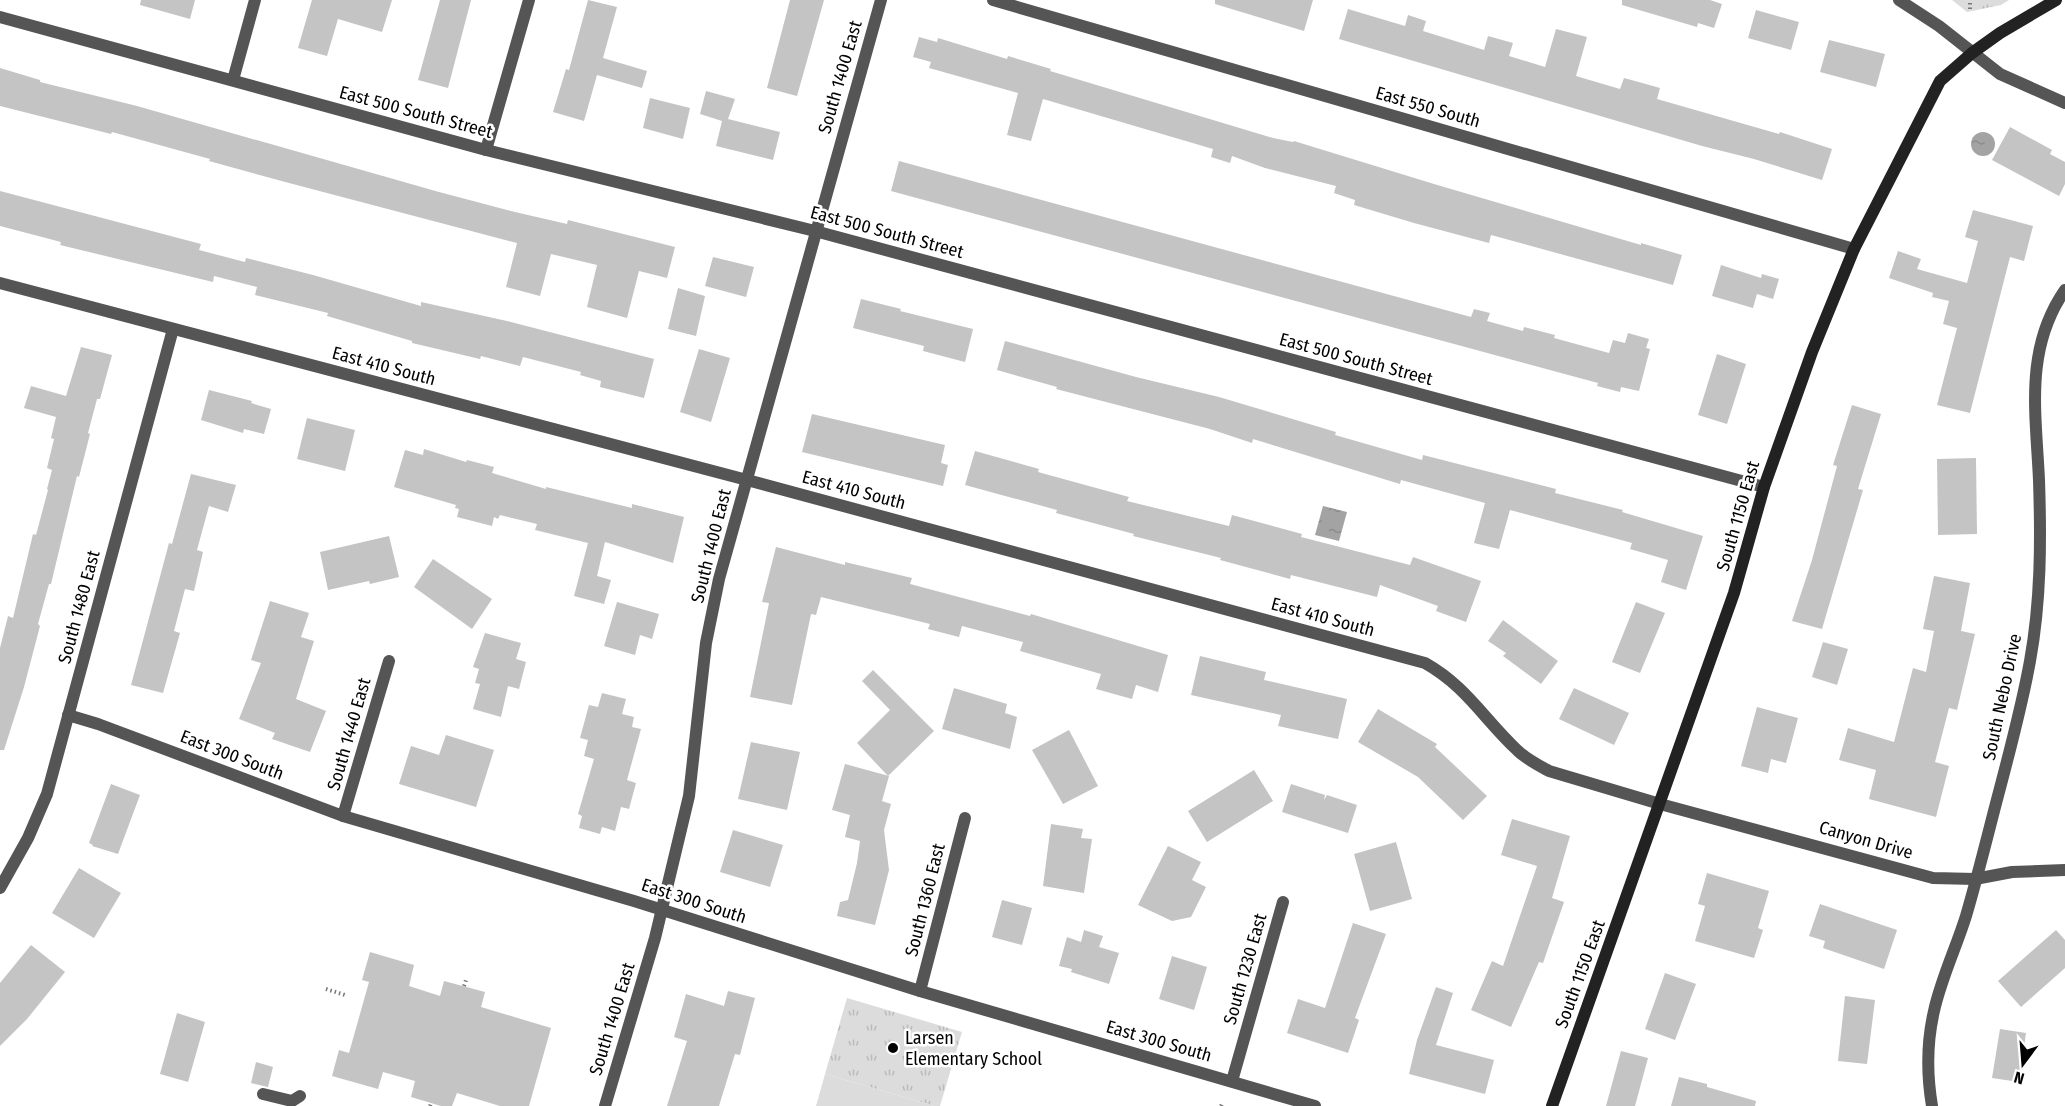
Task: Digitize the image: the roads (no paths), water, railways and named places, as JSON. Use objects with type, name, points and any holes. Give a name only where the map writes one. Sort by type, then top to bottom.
[{"type":"street","points":[[233,80],[255,0]]},
{"type":"street","points":[[486,150],[529,0]]},
{"type":"street","name":"South 1400 East","points":[[605,1106],[661,910],[689,796],[706,643],[719,579],[880,0]]},
{"type":"street","name":"East 550 South","points":[[993,0],[1854,249]]},
{"type":"street","points":[[1899,0],[1939,26],[2000,74],[2065,103]]},
{"type":"street","name":"South 1150 East","points":[[1552,1106],[1734,593],[1764,487],[1812,352],[1854,249],[1940,81],[1972,53],[2000,33],[2056,0]]},
{"type":"street","name":"East 500 South Street","points":[[0,17],[486,150],[815,231],[1764,487]]},
{"type":"street","name":"East 410 South","points":[[0,283],[747,480],[1425,663],[1455,682],[1518,752],[1533,762],[1549,771],[1660,804]]},
{"type":"street","name":"South Nebo Drive","points":[[1932,1106],[1929,1076],[1934,1011],[1976,879],[2008,760],[2030,661],[2039,574],[2039,478],[2034,398],[2037,358],[2044,334],[2065,290]]},
{"type":"street","name":"South 1480 East","points":[[0,888],[28,838],[47,794],[173,329]]},
{"type":"street","name":"South 1440 East","points":[[343,816],[388,661]]},
{"type":"street","name":"East 300 South","points":[[68,715],[98,724],[343,816],[634,901],[920,991],[1232,1081],[1292,1103],[1315,1106]]},
{"type":"street","name":"Canyon Drive","points":[[1660,804],[1933,878],[1976,879],[2012,872],[2065,870]]},
{"type":"street","name":"South 1360 East","points":[[920,991],[965,818]]},
{"type":"street","name":"South 1230 East","points":[[1232,1081],[1283,902]]},
{"type":"street","points":[[263,1094],[292,1101],[300,1096]]},
{"type":"water","points":[[1983,132],[1992,135],[1995,144],[1992,153],[1983,156],[1974,153],[1971,144],[1974,135]]},
{"type":"water","points":[[1323,506],[1347,512],[1339,541],[1315,535]]},
{"type":"place","name":"Larsen Elementary School","points":[[893,1048]]}]
